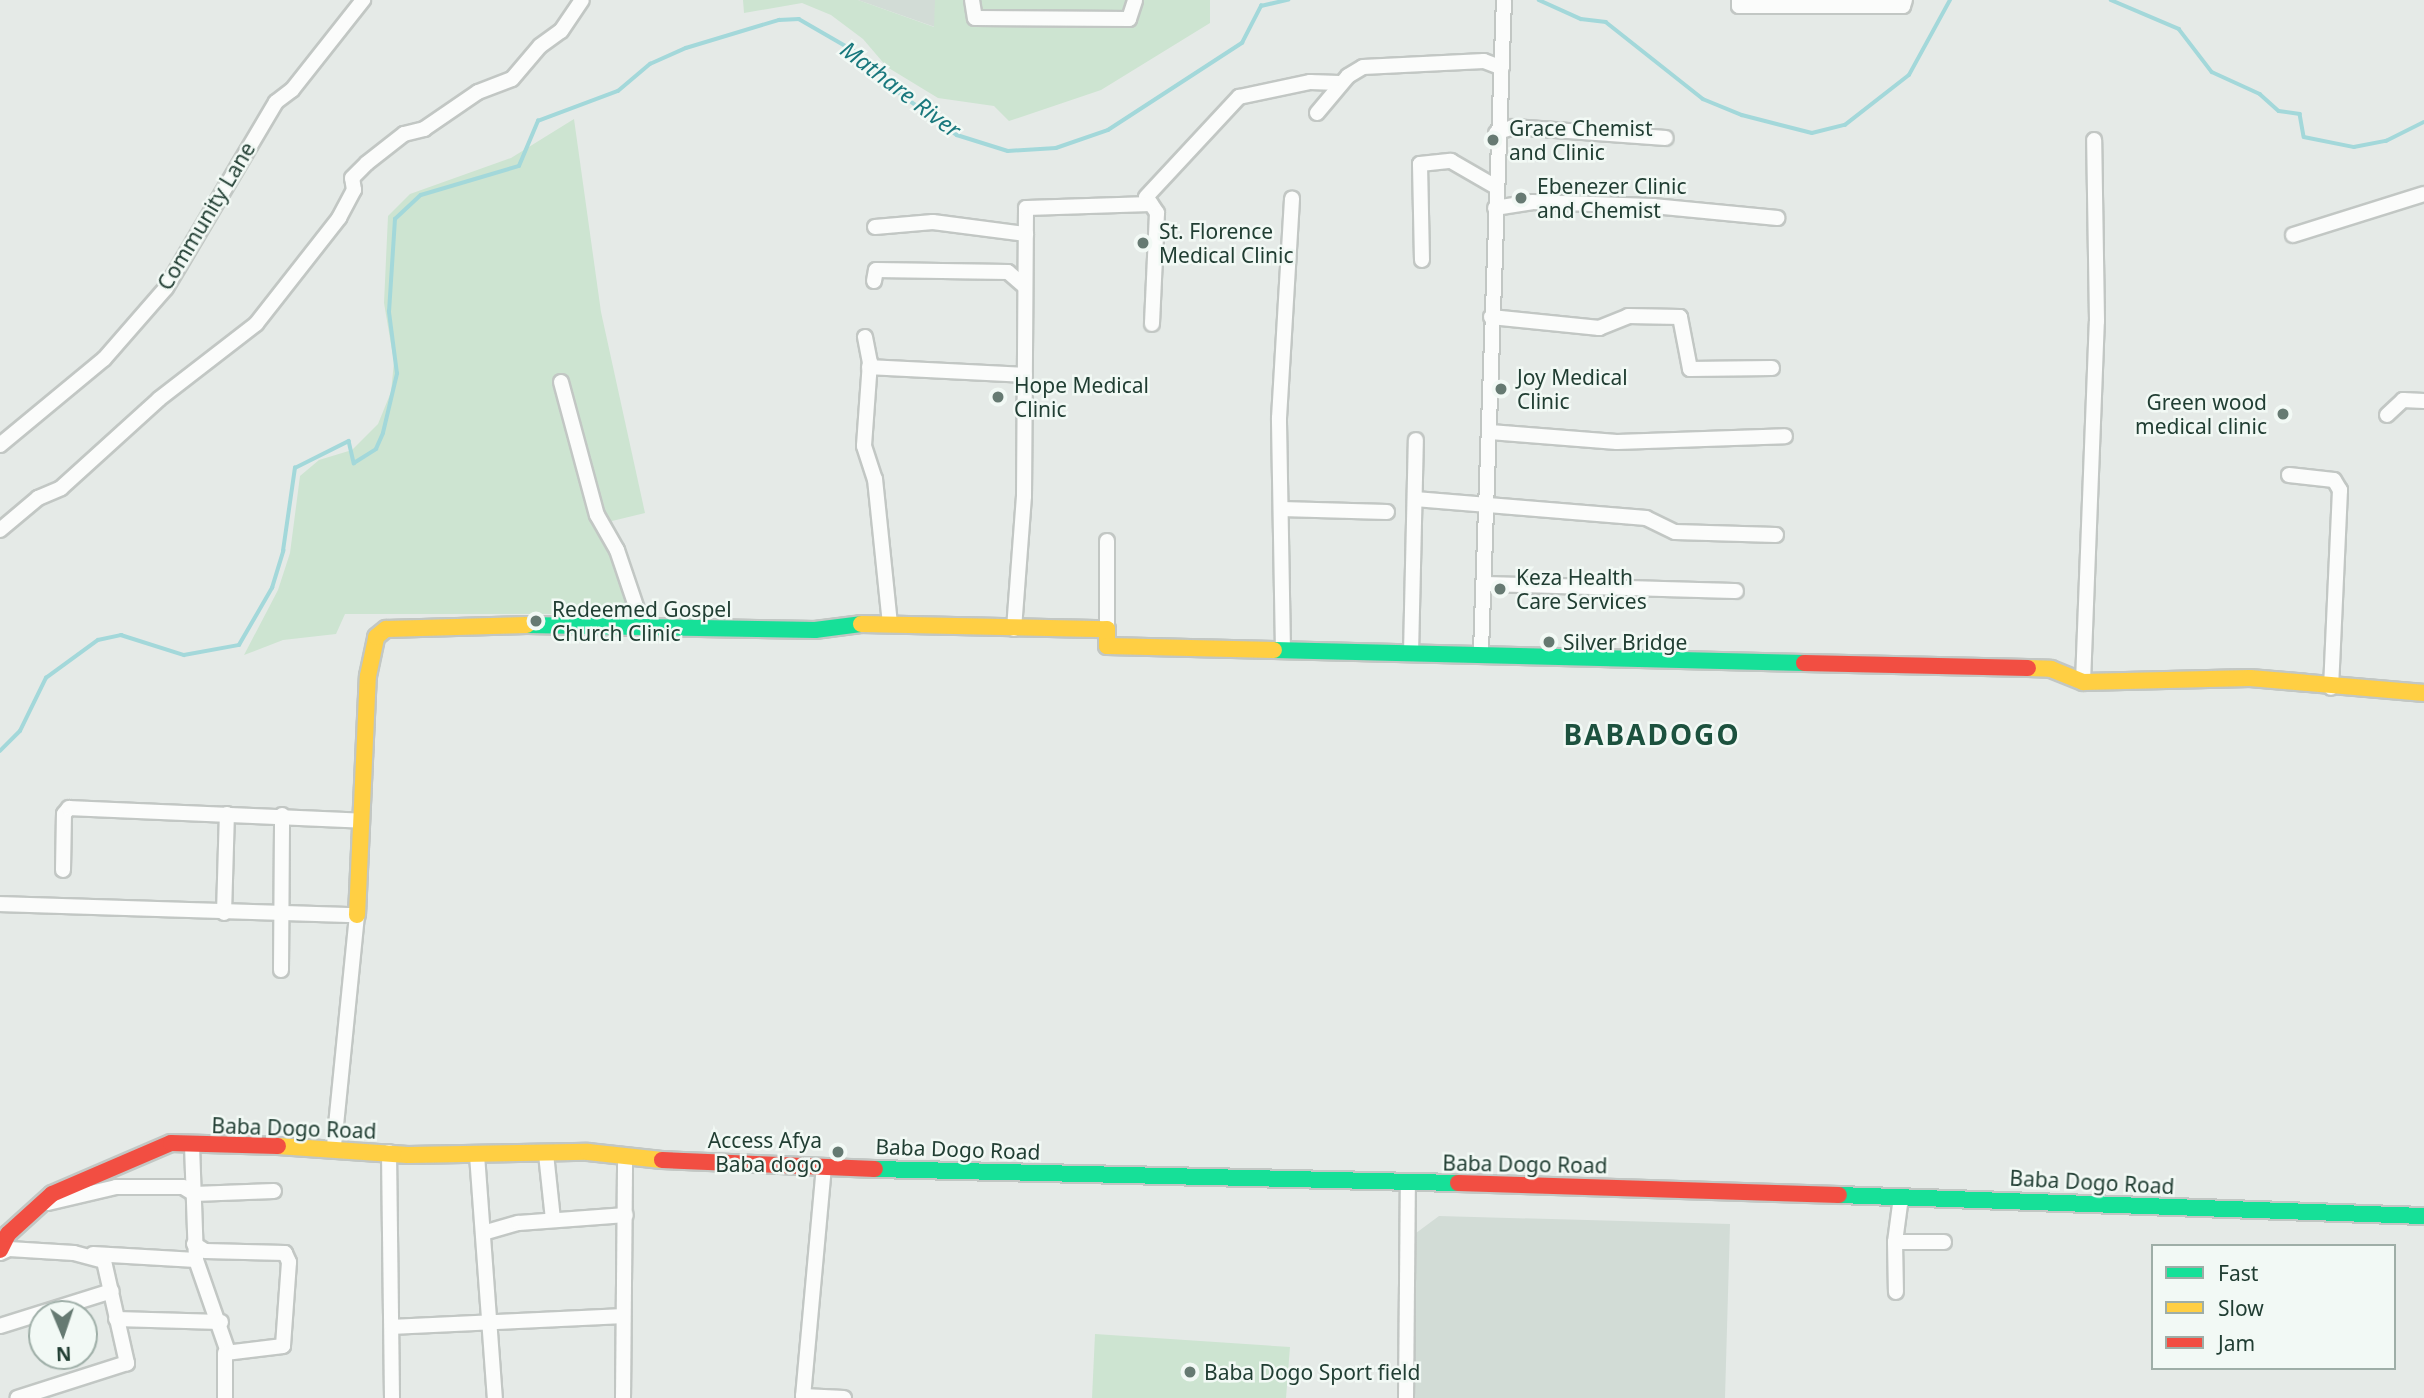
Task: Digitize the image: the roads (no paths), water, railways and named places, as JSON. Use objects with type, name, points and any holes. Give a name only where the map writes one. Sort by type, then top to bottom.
[{"type":"street","name":"Community Lane","points":[[0,445],[104,359],[166,288],[276,102],[292,90],[363,0]]},
{"type":"street","points":[[0,530],[38,498],[61,488],[153,404],[256,324],[339,218],[354,190],[352,178],[367,163],[404,134],[424,129],[478,92],[512,79],[561,31],[582,0]]},
{"type":"street","points":[[972,0],[975,18],[1129,19],[1135,0]]},
{"type":"street","points":[[1739,0],[1739,6],[1903,6],[1905,0]]},
{"type":"street","points":[[1481,651],[1488,504],[1496,133],[1504,7]]},
{"type":"street","points":[[1317,113],[1348,76],[1363,67],[1484,61],[1502,68]]},
{"type":"street","points":[[1046,213],[1086,215],[1148,200],[1239,97],[1310,82],[1339,83]]},
{"type":"street","points":[[1496,133],[1513,127],[1666,138]]},
{"type":"street","points":[[2083,681],[2097,321],[2094,140]]},
{"type":"street","points":[[1422,260],[1420,164],[1451,161],[1496,187]]},
{"type":"street","points":[[2293,235],[2424,194]]},
{"type":"street","points":[[1283,652],[1279,418],[1292,198]]},
{"type":"street","points":[[1014,629],[1024,496],[1026,208],[1148,200]]},
{"type":"street","points":[[1148,200],[1157,213],[1152,324]]},
{"type":"street","points":[[1496,208],[1532,202],[1653,206],[1777,218]]},
{"type":"street","points":[[875,228],[933,222],[1026,234]]},
{"type":"street","points":[[874,281],[876,270],[1008,272],[1024,286]]},
{"type":"street","points":[[1491,317],[1599,328],[1618,318],[1680,317],[1690,369],[1772,368]]},
{"type":"street","points":[[865,337],[869,367],[864,446],[875,479],[890,624]]},
{"type":"street","points":[[869,367],[1025,375]]},
{"type":"street","points":[[561,382],[597,515],[617,550],[642,624]]},
{"type":"street","points":[[2387,415],[2403,400],[2424,401]]},
{"type":"street","points":[[1490,432],[1617,442],[1785,436]]},
{"type":"street","points":[[1411,654],[1416,440]]},
{"type":"street","points":[[2289,475],[2334,480],[2340,490],[2331,688]]},
{"type":"street","points":[[1415,499],[1646,518],[1675,532],[1776,535]]},
{"type":"street","points":[[1281,509],[1387,512]]},
{"type":"street","points":[[1107,541],[1107,646],[1411,654],[1481,651],[2051,669],[2083,681],[2249,678],[2331,688],[2424,693]]},
{"type":"street","points":[[1484,584],[1736,591]]},
{"type":"street","points":[[334,1147],[357,915],[368,676],[376,637],[386,629],[642,624],[815,630],[890,624],[1014,629],[1107,628]]},
{"type":"street","points":[[63,870],[66,809],[282,814],[362,821]]},
{"type":"street","points":[[224,913],[227,814]]},
{"type":"street","points":[[281,970],[282,814]]},
{"type":"street","points":[[0,904],[282,916],[357,915]]},
{"type":"street","name":"Baba Dogo Road","points":[[0,1252],[8,1234],[42,1204],[103,1168],[171,1143],[334,1147],[477,1155],[625,1156],[708,1165],[824,1166],[1900,1197],[2424,1216]]},
{"type":"street","points":[[192,1145],[196,1260],[220,1322],[228,1352],[222,1366],[225,1398]]},
{"type":"street","points":[[389,1152],[392,1398]]},
{"type":"street","points":[[546,1154],[553,1220]]},
{"type":"street","points":[[477,1155],[495,1398]]},
{"type":"street","points":[[623,1398],[625,1156]]},
{"type":"street","points":[[824,1166],[803,1396],[844,1398]]},
{"type":"street","points":[[1406,1398],[1408,1183]]},
{"type":"street","points":[[42,1204],[116,1187],[183,1187],[194,1194],[274,1191]]},
{"type":"street","points":[[1896,1292],[1895,1242],[1900,1197]]},
{"type":"street","points":[[483,1233],[553,1220],[626,1215]]},
{"type":"street","points":[[1895,1242],[1944,1242]]},
{"type":"street","points":[[194,1244],[205,1251],[285,1253],[289,1262],[284,1346],[228,1352]]},
{"type":"street","points":[[0,1252],[9,1249],[196,1260]]},
{"type":"street","points":[[74,1253],[104,1261],[112,1291]]},
{"type":"street","points":[[17,1398],[127,1363],[107,1294],[112,1291]]},
{"type":"street","points":[[0,1326],[112,1291]]},
{"type":"street","points":[[392,1327],[623,1316]]},
{"type":"street","points":[[116,1319],[220,1322]]},
{"type":"waterway","name":"Mathare River","points":[[0,751],[20,731],[46,678],[98,640],[121,635],[184,655],[239,645],[272,588],[283,551],[295,468],[349,441],[354,463],[376,449],[383,433],[397,374],[389,312],[395,219],[421,195],[519,166],[538,121],[618,91],[650,64],[686,48],[779,20],[799,19],[861,55],[884,82],[957,135],[1008,151],[1056,148],[1108,130],[1242,43],[1261,6],[1288,0]]},
{"type":"waterway","name":"Mathare River","points":[[1539,0],[1581,19],[1606,22],[1703,99],[1742,115],[1812,133],[1845,125],[1909,75],[1950,0]]},
{"type":"waterway","name":"Mathare River","points":[[2111,0],[2179,29],[2212,72],[2260,94],[2279,111],[2300,114],[2304,137],[2354,147],[2386,141],[2424,122]]},
{"type":"place","name":"Grace Chemist and Clinic","points":[[1493,140]]},
{"type":"place","name":"Ebenezer Clinic and Chemist","points":[[1521,198]]},
{"type":"place","name":"St. Florence Medical Clinic","points":[[1143,243]]},
{"type":"place","name":"Joy Medical Clinic","points":[[1501,389]]},
{"type":"place","name":"Hope Medical Clinic","points":[[998,397]]},
{"type":"place","name":"Green wood medical clinic","points":[[2283,414]]},
{"type":"place","name":"Keza Health Care Services","points":[[1500,589]]},
{"type":"place","name":"Redeemed Gospel Church Clinic","points":[[536,621]]},
{"type":"place","name":"Silver Bridge","points":[[1549,642]]},
{"type":"place","name":"Access Afya Baba dogo","points":[[838,1152]]},
{"type":"place","name":"Baba Dogo Sport field","points":[[1190,1372]]},
{"type":"district","name":"BABADOGO","points":[[1652,734]]}]
